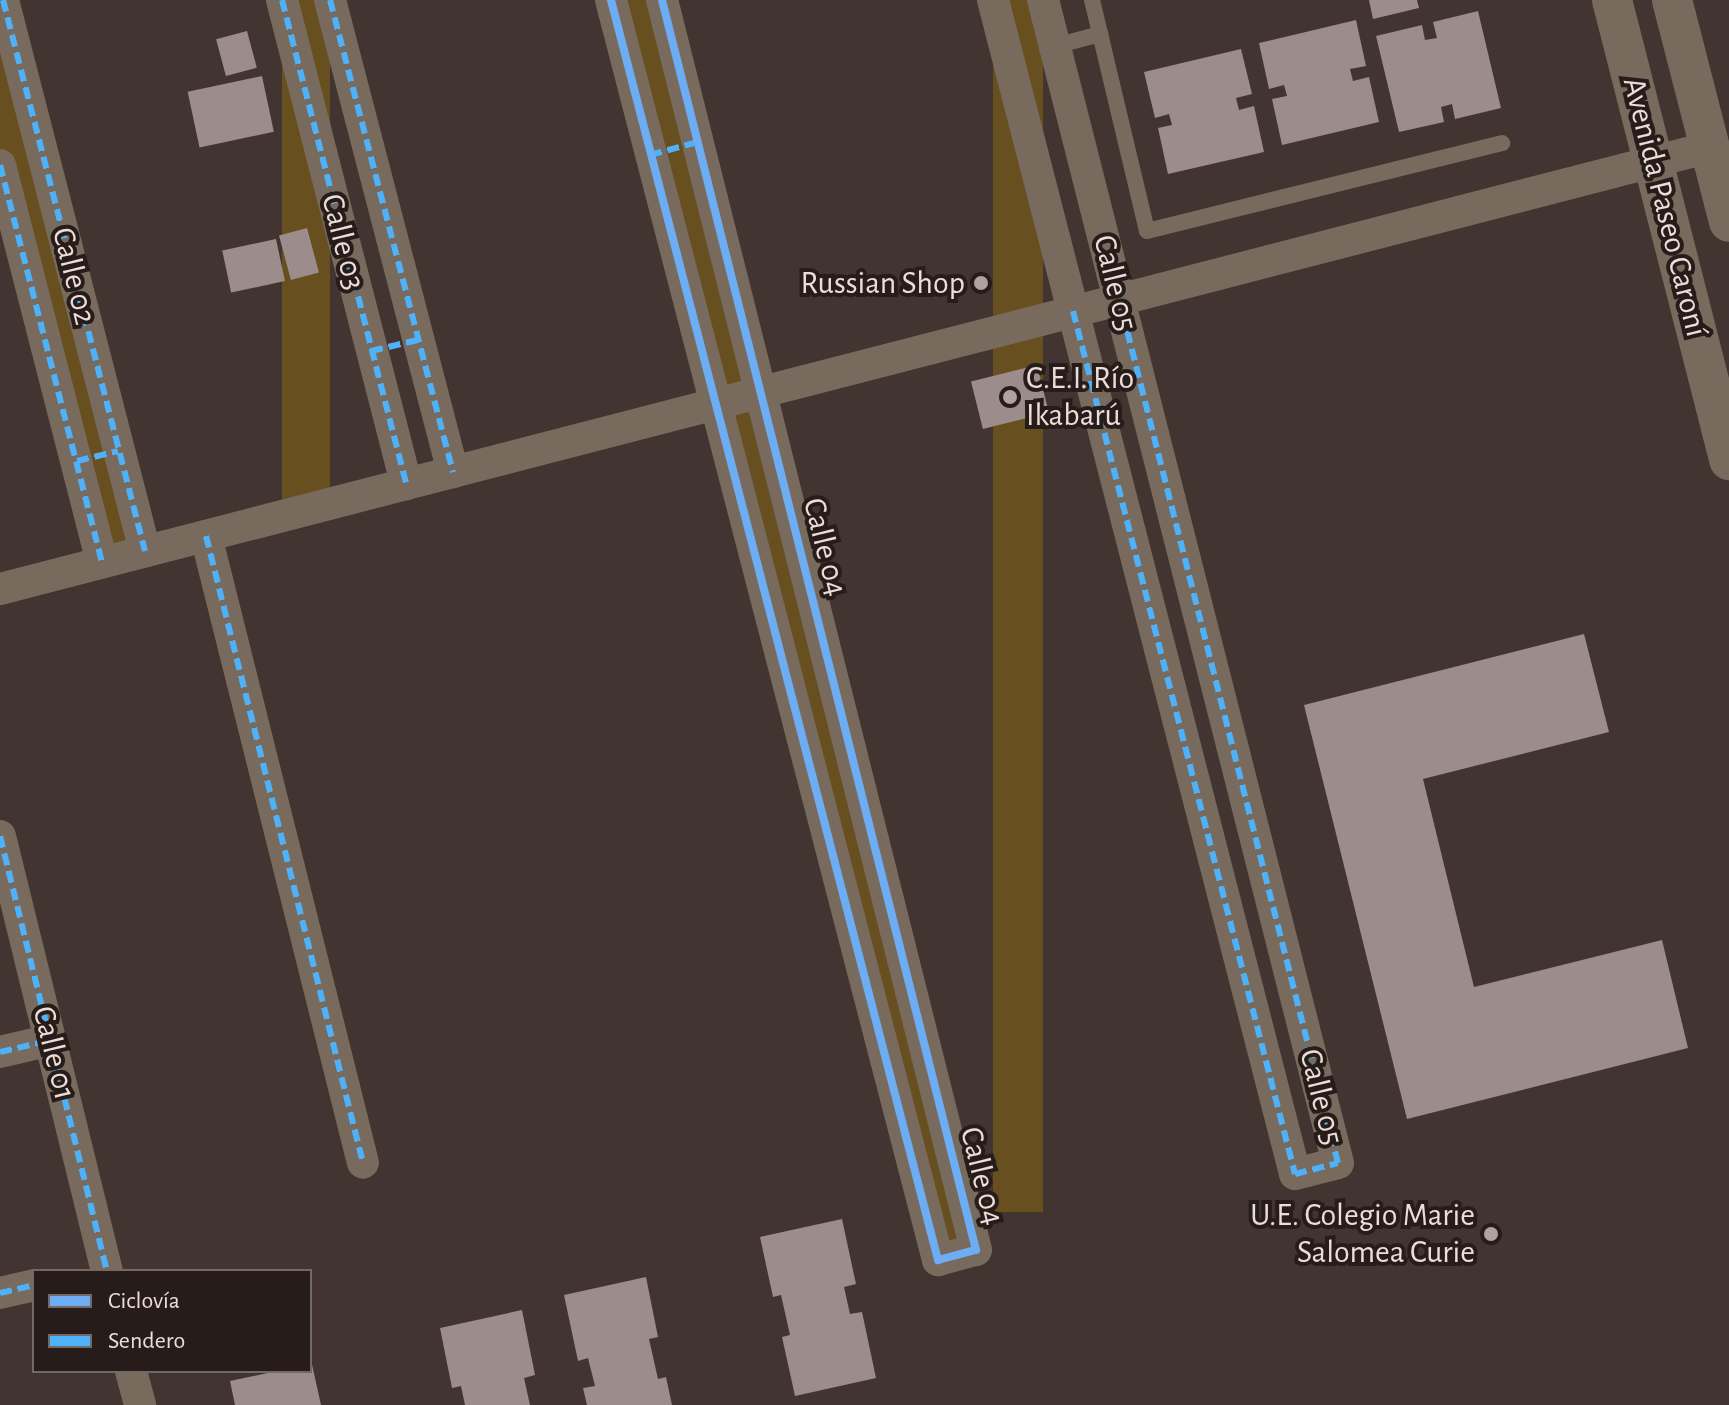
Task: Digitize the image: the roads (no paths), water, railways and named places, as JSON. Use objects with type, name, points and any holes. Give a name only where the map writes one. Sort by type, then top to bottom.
[{"type":"street","name":"Calle 02","points":[[3,0],[145,551]]},
{"type":"street","name":"Calle 03","points":[[282,0],[406,484]]},
{"type":"street","name":"Calle 03","points":[[330,0],[453,472]]},
{"type":"street","name":"Calle 04","points":[[611,0],[938,1260],[976,1250],[662,0]]},
{"type":"street","name":"Calle 05","points":[[993,0],[1295,1174],[1338,1163],[1043,0]]},
{"type":"street","name":"Avenida Paseo Caroní","points":[[1612,0],[1729,460]]},
{"type":"street","name":"Avenida Paseo Caroní","points":[[1672,0],[1729,222]]},
{"type":"street","points":[[650,155],[698,142]]},
{"type":"street","points":[[0,589],[1710,147]]},
{"type":"street","name":"Calle 02","points":[[0,165],[102,561]]},
{"type":"street","points":[[371,351],[418,340]]},
{"type":"street","points":[[77,461],[118,451]]},
{"type":"street","points":[[206,536],[363,1163]]},
{"type":"street","name":"Calle 01","points":[[0,836],[51,1040],[102,1269]]},
{"type":"street","points":[[0,1052],[51,1040]]},
{"type":"street","points":[[0,1293],[32,1285]]},
{"type":"street","points":[[132,1373],[140,1405]]},
{"type":"lane","points":[[1092,0],[1147,231],[1502,143]]},
{"type":"lane","points":[[1055,46],[1100,34]]},
{"type":"place","name":"Russian Shop","points":[[981,283]]},
{"type":"place","name":"C.E.I. Río Ikabarú","points":[[1010,397]]},
{"type":"place","name":"U.E. Colegio Marie Salomea Curie","points":[[1491,1234]]}]
